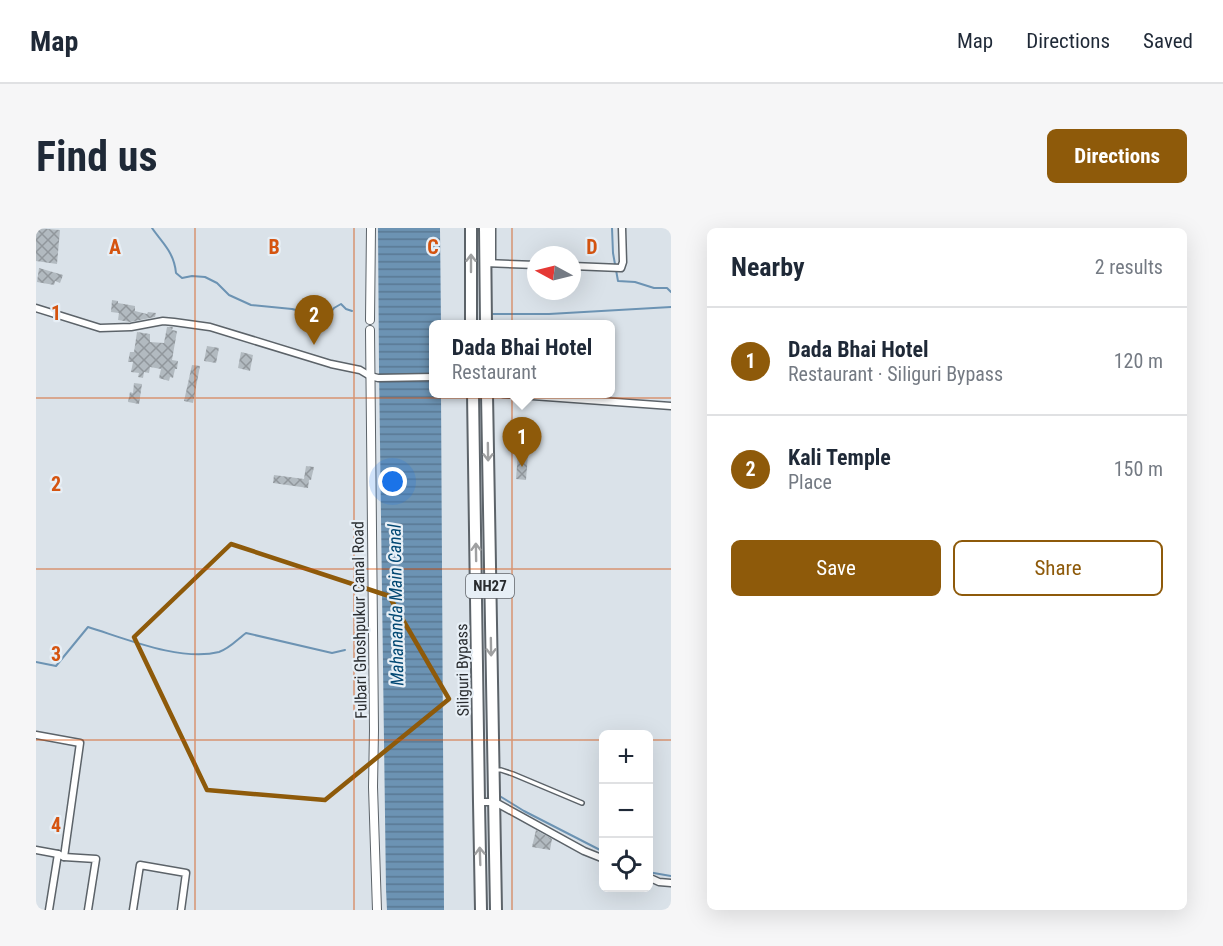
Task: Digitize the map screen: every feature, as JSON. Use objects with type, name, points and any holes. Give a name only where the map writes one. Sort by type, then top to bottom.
[{"type":"highway","points":[[471,228],[471,320]]},
{"type":"highway","points":[[485,228],[488,263],[486,320]]},
{"type":"highway","name":"Siliguri Bypass","points":[[473,398],[481,910]]},
{"type":"highway","name":"NH27","points":[[487,398],[496,910]]},
{"type":"street","points":[[370,330],[371,228]]},
{"type":"street","points":[[492,228],[488,263],[527,265]]},
{"type":"street","points":[[581,266],[621,268],[623,262],[621,228]]},
{"type":"street","points":[[36,308],[100,328],[131,327],[163,321],[210,327],[331,364],[360,370],[374,377],[429,377]]},
{"type":"street","name":"Fulbari Ghoshpukur Canal Road","points":[[370,330],[374,377],[372,419],[373,787],[377,910]]},
{"type":"street","points":[[568,398],[671,406]]},
{"type":"street","points":[[36,735],[80,742],[61,855],[49,910]]},
{"type":"street","points":[[478,802],[495,802],[599,857]]},
{"type":"street","points":[[36,850],[96,859],[88,910]]},
{"type":"street","points":[[134,910],[140,865],[186,873],[181,910]]},
{"type":"street","points":[[653,879],[671,884]]},
{"type":"lane","points":[[494,775],[501,770],[582,803]]},
{"type":"highlighted area","points":[[231,544],[389,596],[449,699],[325,800],[207,790],[134,637]]},
{"type":"water","name":"Mahananda Main Canal","points":[[378,228],[440,228],[441,320],[429,320],[429,398],[441,398],[444,910],[387,910]]},
{"type":"building","points":[[36,228],[60,230],[57,264],[36,261]]},
{"type":"building","points":[[39,268],[63,275],[60,283],[55,281],[54,285],[37,282]]},
{"type":"building","points":[[112,300],[135,306],[135,311],[147,314],[148,312],[156,313],[155,317],[130,322],[118,320],[119,313],[111,312]]},
{"type":"building","points":[[167,327],[173,327],[172,330],[177,331],[172,360],[178,361],[173,378],[170,377],[169,381],[159,378],[161,369],[150,367],[149,373],[144,372],[143,378],[138,377],[139,373],[131,372],[133,362],[128,362],[130,352],[134,352],[137,332],[150,334],[150,342],[164,343]]},
{"type":"building","points":[[207,346],[219,348],[216,363],[204,361]]},
{"type":"building","points":[[241,352],[253,355],[250,371],[238,368]]},
{"type":"building","points":[[192,365],[200,366],[193,403],[184,401]]},
{"type":"building","points":[[134,383],[142,384],[139,404],[128,402],[130,392],[133,393]]},
{"type":"building","points":[[518,453],[528,454],[526,480],[516,479]]},
{"type":"building","points":[[306,466],[314,467],[308,488],[273,483],[274,475],[304,479]]},
{"type":"building","points":[[536,830],[552,839],[550,850],[532,847]]},
{"type":"waterway","points":[[152,228],[173,259],[176,273],[182,278],[205,277],[217,283],[229,295],[251,305],[292,309],[318,317],[329,315],[341,304],[352,311]]},
{"type":"waterway","points":[[612,228],[613,253],[618,281],[635,282],[654,288],[667,288],[671,292]]},
{"type":"waterway","points":[[488,314],[549,314],[671,307]]},
{"type":"waterway","points":[[36,662],[56,666],[88,627],[153,647],[188,654],[223,651],[246,633],[332,653],[345,650]]},
{"type":"waterway","points":[[498,795],[599,849]]},
{"type":"waterway","points":[[653,873],[671,876]]},
{"type":"place","name":"Kali Temple","points":[[314,345]]},
{"type":"place","name":"Dada Bhai Hotel","points":[[522,467]]}]
